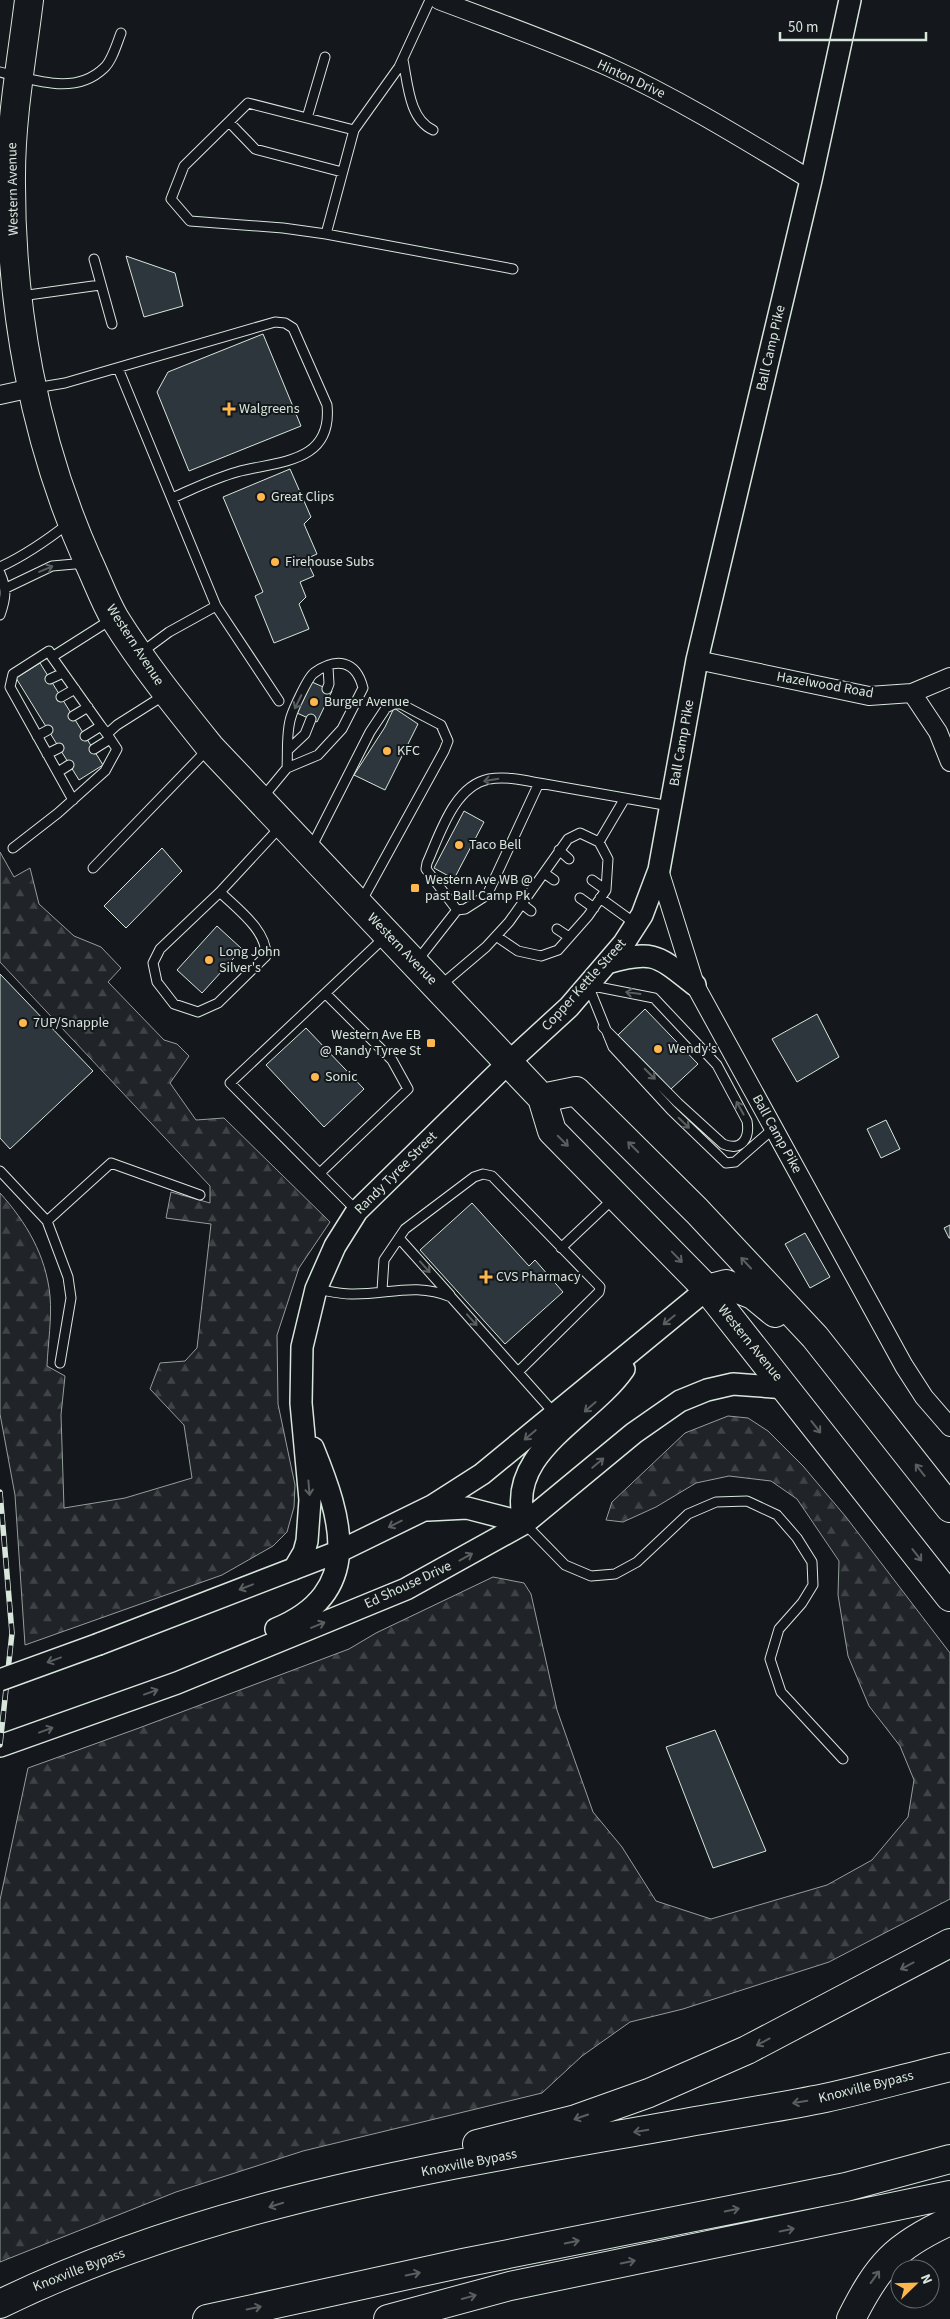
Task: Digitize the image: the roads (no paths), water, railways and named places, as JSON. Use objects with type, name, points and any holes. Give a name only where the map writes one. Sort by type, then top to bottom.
[{"type":"main road","name":"Western Avenue","points":[[29,0],[10,74],[11,175],[18,297],[32,388],[46,448],[71,522],[115,618],[167,693],[210,747],[542,1098],[552,1131],[707,1289],[950,1597]]},
{"type":"main road","points":[[542,1098],[576,1091],[697,1211],[815,1337],[950,1508]]},
{"type":"main road","points":[[707,1289],[726,1284],[754,1295],[781,1318],[815,1337]]},
{"type":"main road","points":[[305,2196],[497,2138],[576,2119],[649,2092],[747,2050],[950,1943]]},
{"type":"main road","name":"Knoxville Bypass","points":[[0,2304],[30,2289],[154,2242],[305,2196],[465,2163],[825,2098],[950,2067]]},
{"type":"main road","points":[[206,2319],[473,2262],[846,2187],[950,2159]]},
{"type":"main road","points":[[388,2319],[510,2286],[950,2195]]},
{"type":"main road","points":[[851,2319],[872,2281],[890,2257],[914,2239],[950,2221]]},
{"type":"street","name":"Hinton Drive","points":[[439,0],[608,67],[650,87],[720,125],[811,180]]},
{"type":"street","name":"Ball Camp Pike","points":[[850,0],[811,180],[697,660],[659,870],[695,985],[904,1366],[924,1397],[950,1427]]},
{"type":"street","points":[[0,395],[32,388]]},
{"type":"street","name":"Hazelwood Road","points":[[697,660],[869,696],[912,693],[950,677]]},
{"type":"street","points":[[912,693],[938,732],[950,762]]},
{"type":"street","name":"Copper Kettle Street","points":[[508,1063],[563,1013],[624,944],[642,915],[659,870]]},
{"type":"street","points":[[607,963],[631,956],[649,955],[664,961],[695,985]]},
{"type":"street","name":"Randy Tyree Street","points":[[294,1568],[304,1552],[310,1500],[300,1403],[302,1347],[316,1289],[335,1246],[357,1211],[508,1063]]},
{"type":"street","points":[[0,1680],[340,1551],[421,1511],[482,1474],[707,1289]]},
{"type":"street","points":[[525,1524],[521,1510],[522,1494],[526,1473],[532,1462],[544,1447],[596,1402],[615,1382],[642,1342]]},
{"type":"street","name":"Ed Shouse Drive","points":[[0,1746],[177,1683],[406,1589],[525,1524],[634,1433],[680,1402],[707,1390],[733,1384],[786,1388]]},
{"type":"street","name":"Randy Tyree Street","points":[[177,1683],[212,1656],[283,1626],[322,1599],[333,1578],[340,1551],[339,1531],[329,1494],[303,1422]]},
{"type":"street","points":[[421,1511],[467,1508],[525,1524]]},
{"type":"lane","points":[[326,234],[354,130],[402,60],[430,0]]},
{"type":"lane","points":[[10,74],[52,84],[68,85],[87,80],[106,67],[121,33]]},
{"type":"lane","points":[[307,118],[324,57]]},
{"type":"lane","points":[[402,60],[415,112],[424,126],[433,130]]},
{"type":"lane","points":[[354,130],[248,103],[184,166],[171,199],[190,221],[283,228],[326,234],[513,269]]},
{"type":"lane","points":[[229,122],[255,149],[342,172]]},
{"type":"lane","points":[[94,259],[112,324]]},
{"type":"lane","points":[[18,297],[100,286]]},
{"type":"lane","points":[[32,388],[65,383],[275,322],[285,323],[293,328],[327,405],[328,418],[321,440],[309,451],[290,462],[236,472],[172,498]]},
{"type":"lane","points":[[118,368],[216,606],[279,701]]},
{"type":"lane","points":[[0,567],[21,558],[42,545],[71,522]]},
{"type":"lane","points":[[6,588],[52,566],[89,563]]},
{"type":"lane","points":[[0,573],[6,588],[1,611]]},
{"type":"lane","points":[[139,654],[169,632],[216,606]]},
{"type":"lane","points":[[52,657],[115,618]]},
{"type":"lane","points":[[13,848],[73,800],[105,771],[117,749],[49,651],[13,674],[10,688],[73,800]]},
{"type":"lane","points":[[260,801],[287,768],[318,755],[342,729],[363,688],[360,676],[350,665],[338,662],[312,674],[290,718],[287,768]]},
{"type":"lane","points":[[327,689],[329,684],[328,667]]},
{"type":"lane","points":[[50,679],[64,672]]},
{"type":"lane","points":[[61,697],[75,689]]},
{"type":"lane","points":[[94,749],[117,725],[167,693]]},
{"type":"lane","points":[[17,700],[26,694]]},
{"type":"lane","points":[[308,852],[370,732],[386,708],[394,704],[401,704],[441,725],[448,741],[444,751],[359,905]]},
{"type":"lane","points":[[73,716],[88,707]]},
{"type":"lane","points":[[26,716],[36,711]]},
{"type":"lane","points":[[288,750],[305,734],[311,720]]},
{"type":"lane","points":[[85,736],[101,726]]},
{"type":"lane","points":[[37,736],[48,730]]},
{"type":"lane","points":[[93,868],[210,747]]},
{"type":"lane","points":[[47,754],[59,748]]},
{"type":"lane","points":[[58,772],[69,765]]},
{"type":"lane","points":[[458,910],[426,869],[427,862],[455,805],[471,787],[489,779],[512,778],[671,806]]},
{"type":"lane","points":[[416,963],[458,910],[465,909],[487,895],[539,783]]},
{"type":"lane","points":[[599,842],[625,798]]},
{"type":"lane","points":[[220,892],[257,930],[266,944],[266,956],[218,1004],[198,1012],[174,1004],[157,982],[153,963],[160,949],[220,892],[282,825]]},
{"type":"lane","points":[[438,987],[496,936],[522,904],[568,839],[580,833],[599,842],[608,859],[606,890],[594,908],[558,950],[541,956],[518,951],[496,936]]},
{"type":"lane","points":[[559,850],[569,859]]},
{"type":"lane","points":[[544,873],[554,880]]},
{"type":"lane","points":[[592,880],[606,890]]},
{"type":"lane","points":[[580,898],[594,908]]},
{"type":"lane","points":[[600,898],[636,924]]},
{"type":"lane","points":[[522,904],[531,911]]},
{"type":"lane","points":[[557,929],[569,937]]},
{"type":"lane","points":[[357,1211],[230,1082],[388,935]]},
{"type":"lane","points":[[588,985],[612,1047],[671,1110],[726,1163],[736,1162],[774,1128]]},
{"type":"lane","points":[[588,985],[654,998],[716,1065],[747,1121],[749,1131],[745,1140],[739,1146],[731,1148],[723,1144],[678,1103],[603,1027]]},
{"type":"lane","points":[[320,1173],[408,1089],[392,1060],[326,994]]},
{"type":"lane","points":[[47,1220],[111,1162],[200,1194]]},
{"type":"lane","points":[[0,1171],[47,1220],[68,1277],[71,1298],[60,1363]]},
{"type":"lane","points":[[382,1290],[384,1260],[405,1229],[474,1177],[483,1174],[492,1176],[600,1287],[599,1292],[518,1372]]},
{"type":"lane","points":[[560,1248],[616,1196]]},
{"type":"lane","points":[[398,1238],[555,1414]]},
{"type":"lane","points":[[316,1289],[351,1294],[382,1290],[417,1289],[441,1293],[451,1297]]},
{"type":"lane","points":[[525,1524],[566,1565],[591,1576],[615,1574],[637,1562],[688,1514],[716,1502],[747,1501],[778,1515],[797,1538],[812,1562],[813,1585],[802,1603],[780,1628],[770,1659],[782,1692],[843,1759]]},
{"type":"railway","points":[[0,1492],[12,1633],[0,1745]]},
{"type":"place","name":"Walgreens","points":[[229,409]]},
{"type":"place","name":"Great Clips","points":[[261,497]]},
{"type":"place","name":"Firehouse Subs","points":[[275,562]]},
{"type":"place","name":"Burger Avenue","points":[[314,702]]},
{"type":"place","name":"KFC","points":[[387,751]]},
{"type":"place","name":"Taco Bell","points":[[459,845]]},
{"type":"place","name":"Western Ave WB @ past Ball Camp Pk","points":[[415,888]]},
{"type":"place","name":"Long John Silver's","points":[[209,960]]},
{"type":"place","name":"7UP/Snapple","points":[[23,1023]]},
{"type":"place","name":"Western Ave EB @ Randy Tyree St","points":[[431,1043]]},
{"type":"place","name":"Wendy's","points":[[658,1049]]},
{"type":"place","name":"Sonic","points":[[315,1077]]},
{"type":"place","name":"CVS Pharmacy","points":[[486,1277]]}]
